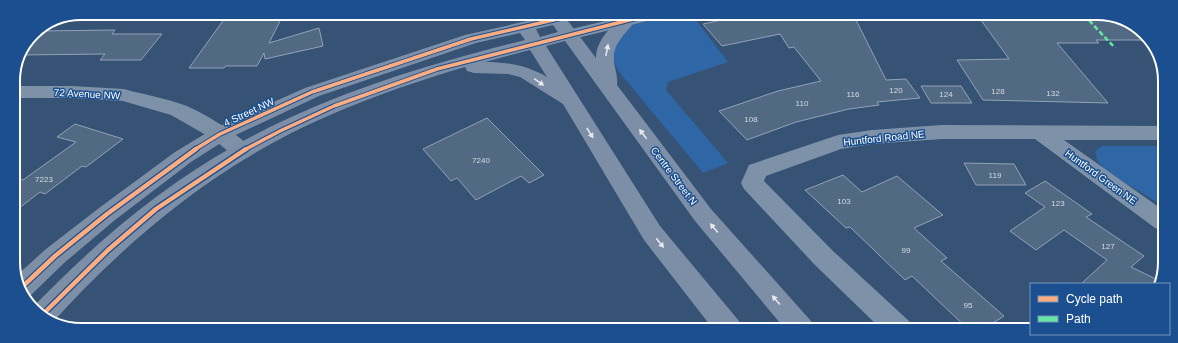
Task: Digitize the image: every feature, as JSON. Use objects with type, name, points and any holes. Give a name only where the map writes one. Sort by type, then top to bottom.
[{"type":"main road","points":[[471,40],[486,20]]},
{"type":"main road","name":"4 Street NW","points":[[24,285],[56,256],[107,214],[183,157],[220,134],[312,92],[522,22],[537,20]]},
{"type":"main road","name":"Centre Street N","points":[[562,20],[569,35],[703,214],[796,323]]},
{"type":"main road","points":[[607,86],[610,75],[605,61],[608,42],[632,20]]},
{"type":"main road","points":[[522,22],[652,233],[724,323]]},
{"type":"main road","points":[[45,311],[108,250],[156,209],[208,172],[242,151],[280,131],[334,106],[437,69],[569,35]]},
{"type":"main road","points":[[437,69],[465,67],[508,68],[527,73],[569,100]]},
{"type":"street","points":[[569,35],[626,20]]},
{"type":"street","name":"72 Avenue NW","points":[[20,92],[72,92],[124,95],[178,110],[220,134],[242,151]]},
{"type":"street","name":"Huntford Road NE","points":[[893,323],[822,257],[752,183],[757,172],[838,142],[872,137],[942,132],[1158,133]]},
{"type":"street","name":"Huntford Green NE","points":[[1040,132],[1158,218]]},
{"type":"shaded area","points":[[644,20],[696,20],[728,62],[668,82],[666,90],[728,163],[703,173],[619,72],[613,59],[616,39],[620,33]]},
{"type":"shaded area","points":[[1102,146],[1158,146],[1158,203],[1104,170],[1097,160],[1095,151]]},
{"type":"building","points":[[224,20],[280,20],[269,43],[319,28],[323,46],[265,59],[264,53],[257,66],[189,68]]},
{"type":"building","points":[[722,20],[856,20],[886,80],[906,79],[920,98],[877,102],[879,105],[849,109],[796,122],[747,140],[719,111],[778,91],[821,81],[794,47],[789,48],[780,34],[722,46],[703,24]]},
{"type":"building","points":[[981,20],[1097,20],[1113,22],[1128,28],[1142,40],[1096,40],[1099,43],[1057,43],[1108,103],[983,100],[957,60],[1009,59]]},
{"type":"building","points":[[115,30],[112,34],[162,34],[141,60],[100,60],[105,54],[26,55],[30,47],[46,31]]},
{"type":"building","points":[[921,86],[961,86],[972,103],[931,103]]},
{"type":"building","points":[[487,118],[544,175],[529,183],[521,176],[476,200],[457,178],[451,181],[423,149]]},
{"type":"building","points":[[75,124],[123,139],[86,167],[82,166],[45,194],[40,192],[20,207],[20,179],[23,180],[76,142],[57,137]]},
{"type":"building","points":[[964,163],[1014,164],[1026,185],[976,185]]},
{"type":"building","points":[[843,175],[862,192],[897,176],[943,215],[914,228],[947,258],[941,261],[1004,316],[993,323],[962,323],[912,276],[905,280],[850,227],[846,228],[805,190]]},
{"type":"building","points":[[1045,181],[1092,214],[1086,217],[1144,256],[1131,267],[1156,279],[1154,283],[1082,283],[1107,260],[1064,230],[1036,250],[1010,231],[1045,207],[1025,193]]},
{"type":"marked path","points":[[1089,20],[1115,48]]},
{"type":"cycle path","points":[[24,285],[55,256],[107,214],[183,157],[220,134],[312,92],[471,39],[553,20]]},
{"type":"cycle path","points":[[45,311],[108,250],[156,209],[242,151],[280,131],[334,106],[437,69],[629,20]]}]
